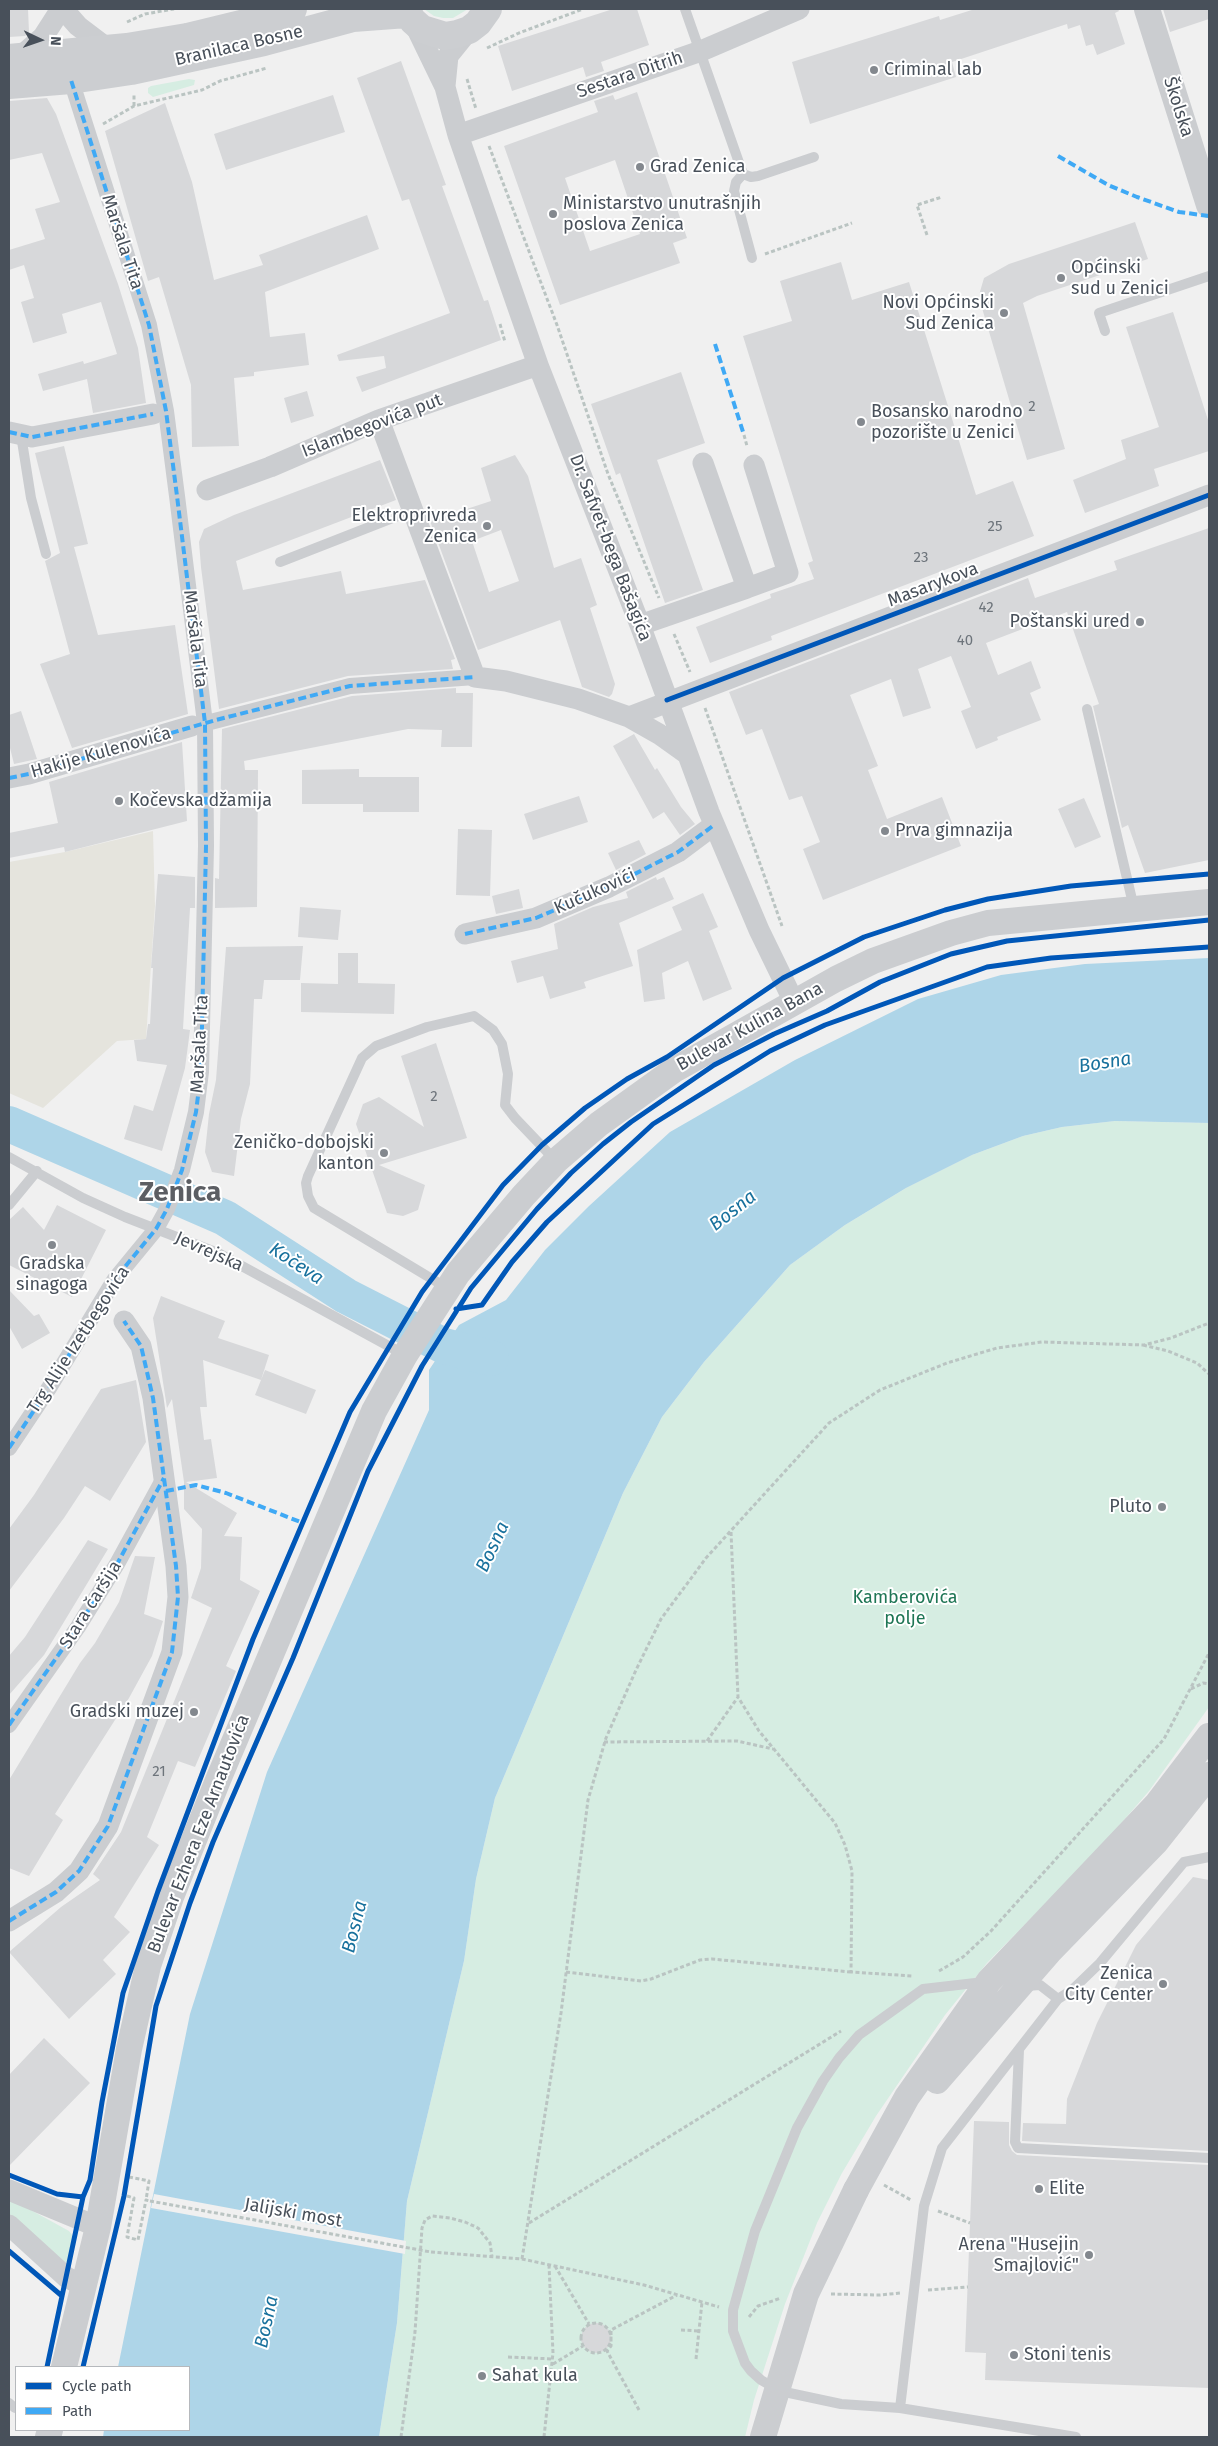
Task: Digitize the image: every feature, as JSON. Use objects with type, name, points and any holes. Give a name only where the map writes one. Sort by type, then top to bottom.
[{"type":"main road","name":"Branilaca Bosne","points":[[15,58],[187,37],[293,9]]},
{"type":"main road","name":"Branilaca Bosne","points":[[9,85],[71,80],[131,71],[264,42],[353,18],[408,15]]},
{"type":"main road","points":[[408,15],[422,29],[439,35],[457,34],[484,22]]},
{"type":"street","points":[[15,58],[43,37],[62,9],[78,26],[107,48]]},
{"type":"street","name":"Sestara Ditrih","points":[[458,135],[701,51],[799,9]]},
{"type":"street","name":"Školska","points":[[1147,9],[1209,205]]},
{"type":"street","name":"Dr. Safvet-bega Bašagića","points":[[408,15],[445,86],[458,135],[538,365],[640,625],[714,825],[759,930],[794,1002]]},
{"type":"street","name":"Dr. Safvet-bega Bašagića","points":[[445,86],[448,56],[484,22]]},
{"type":"street","name":"Maršala Tita","points":[[71,80],[149,325],[166,411],[199,725],[206,846],[201,1072],[196,1112],[182,1170],[167,1209]]},
{"type":"street","name":"Islambegovića put","points":[[207,490],[270,467],[379,420],[538,365]]},
{"type":"street","points":[[15,434],[43,435],[153,414]]},
{"type":"street","points":[[379,420],[475,677]]},
{"type":"street","points":[[703,463],[747,588]]},
{"type":"street","points":[[640,625],[788,573],[754,465]]},
{"type":"street","name":"Masarykova","points":[[629,717],[667,700],[1209,494]]},
{"type":"street","points":[[199,725],[350,686],[475,677],[506,681],[578,699],[629,717],[659,734],[687,754]]},
{"type":"street","name":"Hakije Kulenovića","points":[[9,778],[29,774],[199,725]]},
{"type":"street","name":"Kučukovići","points":[[465,934],[536,918],[609,887],[678,852],[714,825]]},
{"type":"street","name":"Bulevar Kulina Bana","points":[[405,1355],[443,1294],[524,1195],[556,1161],[599,1124],[674,1070],[794,1002],[873,961],[951,933],[988,923],[1209,902]]},
{"type":"street","name":"Trg Alije Izetbegovića","points":[[9,1448],[49,1388],[115,1279],[156,1229],[167,1209]]},
{"type":"street","points":[[9,1921],[56,1892],[79,1871],[92,1853],[108,1826],[172,1652],[178,1598],[164,1478],[148,1372],[141,1346],[124,1321]]},
{"type":"street","name":"Bulevar Ezhera Eze Arnautovića","points":[[64,2366],[98,2227],[128,2049],[148,1966],[171,1896],[221,1771],[338,1493],[374,1411],[405,1355]]},
{"type":"street","name":"Stara čaršija","points":[[9,1725],[42,1682],[78,1627],[117,1564],[164,1478]]},
{"type":"street","points":[[763,2437],[794,2296],[856,2190],[907,2097],[989,1981],[1157,1804],[1209,1736]]},
{"type":"street","points":[[856,2190],[889,2140],[941,2076],[1083,1916],[1156,1842],[1209,1775]]},
{"type":"street","points":[[9,2190],[98,2227]]},
{"type":"street","points":[[9,2225],[66,2277],[84,2286]]},
{"type":"lane","points":[[685,9],[743,174]]},
{"type":"lane","points":[[743,174],[751,177],[758,176],[814,157]]},
{"type":"lane","points":[[743,174],[736,182],[734,191],[752,258]]},
{"type":"lane","points":[[1105,331],[1099,313],[1209,276]]},
{"type":"lane","points":[[15,434],[46,554]]},
{"type":"lane","points":[[280,562],[413,510]]},
{"type":"lane","points":[[1088,709],[1134,909]]},
{"type":"lane","points":[[443,1294],[314,1208],[308,1196],[306,1183],[308,1176],[362,1058],[376,1046],[427,1028],[474,1016],[493,1030],[502,1044],[508,1074],[505,1105],[556,1161]]},
{"type":"lane","name":"Jevrejska","points":[[9,1156],[84,1198],[218,1253],[405,1355]]},
{"type":"lane","points":[[9,1205],[37,1171]]},
{"type":"lane","points":[[900,2408],[924,2206],[942,2148],[1058,1999],[1072,1990],[1100,1963],[1184,1862],[1208,1855]]},
{"type":"lane","points":[[1058,1999],[1040,1985],[1020,1986],[989,1981],[923,1989],[859,2035],[823,2081],[797,2128],[755,2231],[733,2310],[732,2324],[736,2340],[746,2363],[761,2380],[780,2391],[841,2404],[900,2408],[1076,2437]]},
{"type":"lane","points":[[1019,2050],[1015,2142],[1018,2148],[1209,2158]]},
{"type":"path","points":[[122,24],[144,14],[174,9]]},
{"type":"path","points":[[484,22],[519,33],[583,9]]},
{"type":"path","points":[[88,134],[134,106],[194,92],[227,79],[269,67]]},
{"type":"path","points":[[467,77],[482,126],[557,325],[608,474],[698,689],[764,871],[784,933]]},
{"type":"path","points":[[927,235],[917,205],[942,197]]},
{"type":"path","points":[[752,258],[852,223]]},
{"type":"path","points":[[497,315],[505,342]]},
{"type":"path","points":[[522,2259],[566,1972],[588,1800],[604,1742],[661,1619],[706,1558],[828,1423],[880,1390],[947,1363],[997,1348],[1042,1342],[1140,1344],[1171,1338],[1209,1323]]},
{"type":"path","points":[[1140,1344],[1168,1351],[1198,1362],[1209,1374]]},
{"type":"path","points":[[731,1531],[738,1697],[774,1749],[835,1823],[845,1846],[852,1871],[851,1972]]},
{"type":"path","points":[[935,1974],[963,1957],[1033,1886],[1164,1739],[1209,1653]]},
{"type":"path","points":[[1191,1689],[1203,1683],[1209,1684]]},
{"type":"path","points":[[708,1741],[738,1697]]},
{"type":"path","points":[[604,1742],[737,1741],[774,1749]]},
{"type":"path","points":[[566,1972],[641,1981],[700,1960],[712,1959],[918,1977]]},
{"type":"path","points":[[528,2223],[848,2027]]},
{"type":"path","points":[[121,2205],[128,2174],[149,2181],[138,2240],[127,2238],[134,2198],[124,2196]]},
{"type":"path","points":[[401,2437],[415,2332],[422,2228],[425,2220],[432,2216],[450,2218],[466,2222],[478,2228],[490,2243],[492,2257]]},
{"type":"path","points":[[544,2437],[553,2359],[548,2265]]},
{"type":"path","points":[[555,2266],[589,2324]]},
{"type":"path","points":[[639,2410],[607,2350],[612,2340],[611,2330],[678,2295]]},
{"type":"path","points":[[794,2296],[880,2295]]},
{"type":"path","points":[[696,2359],[702,2302]]},
{"type":"path","points":[[598,2323],[606,2327],[611,2340],[602,2352],[591,2352],[583,2346],[581,2336],[589,2324],[598,2323]]},
{"type":"path","points":[[681,2330],[699,2330]]},
{"type":"path","points":[[552,2364],[583,2346]]},
{"type":"path","points":[[508,2357],[553,2359]]},
{"type":"shaded area","points":[[153,831],[155,906],[146,1039],[117,1041],[43,1108],[9,1093],[9,862],[65,852]]},
{"type":"green space","points":[[424,9],[468,9],[453,18],[443,18],[434,16]]},
{"type":"green space","points":[[189,79],[195,80],[194,85],[153,97],[148,93],[148,88],[151,86]]},
{"type":"green space","name":"Kamberovića polje","points":[[1115,1121],[1209,1123],[1209,1707],[1149,1791],[1099,1849],[987,1963],[945,2015],[876,2116],[842,2173],[817,2223],[785,2304],[754,2400],[745,2437],[379,2437],[397,2323],[407,2201],[464,1961],[476,1879],[495,1798],[623,1493],[662,1417],[704,1362],[790,1265],[845,1225],[906,1188],[972,1155],[1023,1136],[1062,1127]]},
{"type":"green space","points":[[9,2198],[69,2231],[73,2236],[68,2262],[63,2263],[9,2215]]},
{"type":"water","name":"Bosna","points":[[1209,958],[1209,1123],[1115,1121],[1062,1127],[1023,1136],[972,1155],[906,1188],[845,1225],[790,1265],[704,1362],[662,1417],[623,1493],[495,1798],[476,1879],[464,1961],[407,2201],[397,2323],[379,2437],[103,2437],[104,2431],[190,2431],[190,2366],[118,2366],[190,2014],[267,1772],[429,1410],[429,1370],[459,1325],[506,1300],[545,1250],[589,1206],[670,1132],[795,1060],[918,999],[1001,975],[1085,964]]},
{"type":"pier","points":[[154,2194],[406,2241],[405,2254],[151,2208]]},
{"type":"building","points":[[9,9],[28,9],[29,32],[25,36],[9,37]]},
{"type":"building","points":[[613,9],[637,9],[649,45],[601,62],[604,71],[586,77],[583,67],[512,91],[498,46]]},
{"type":"building","name":"Criminal lab","points":[[975,9],[1118,9],[1119,11],[1115,13],[1125,44],[1097,55],[1093,44],[1086,46],[1080,25],[1068,29],[1067,24],[952,62],[956,77],[810,124],[792,62],[939,16],[940,20]]},
{"type":"building","points":[[1163,9],[1209,9],[1209,19],[1170,32]]},
{"type":"building","points":[[401,61],[446,185],[442,186],[484,301],[488,300],[501,340],[362,392],[356,377],[386,368],[384,356],[339,361],[337,355],[450,313],[409,199],[402,201],[357,78]]},
{"type":"building","points":[[637,92],[687,238],[673,243],[680,263],[560,305],[504,146],[598,112],[594,101],[613,95],[615,100]],"holes":[[[615,160],[640,234],[590,251],[565,178]]]},
{"type":"building","points":[[333,95],[345,132],[226,170],[214,134]]},
{"type":"building","points":[[47,98],[56,114],[118,284],[138,348],[146,403],[93,413],[87,379],[43,391],[38,374],[83,361],[84,364],[117,354],[101,302],[62,314],[67,333],[33,343],[21,302],[34,298],[24,265],[9,270],[9,250],[45,239],[35,209],[60,202],[42,153],[9,160],[9,101]]},
{"type":"building","points":[[165,103],[192,182],[214,280],[263,265],[259,255],[367,215],[379,249],[265,292],[270,337],[305,333],[309,365],[254,372],[254,376],[234,378],[239,446],[192,447],[191,385],[159,277],[148,281],[105,131]]},
{"type":"building","points":[[1135,222],[1148,259],[1037,296],[1023,303],[1065,449],[1027,460],[982,308],[979,295],[984,278],[1009,264]]},
{"type":"building","name":"Bosansko narodno pozorište u Zenici","points":[[841,262],[852,300],[909,282],[976,495],[1013,481],[1034,536],[771,636],[772,640],[710,663],[696,627],[771,598],[770,594],[814,579],[808,563],[813,561],[743,336],[792,321],[780,281]]},
{"type":"building","points":[[1173,312],[1209,423],[1209,451],[1154,469],[1159,486],[1085,513],[1073,480],[1126,459],[1121,440],[1159,427],[1126,327]]},
{"type":"building","points":[[681,372],[705,443],[657,460],[703,590],[665,603],[620,473],[616,475],[591,404]]},
{"type":"building","points":[[307,391],[314,416],[291,423],[284,398]]},
{"type":"building","points":[[64,446],[88,544],[74,547],[98,635],[175,625],[188,714],[72,748],[40,664],[70,654],[45,561],[60,553],[35,453]]},
{"type":"building","points":[[515,455],[528,476],[554,568],[581,558],[597,605],[590,608],[615,684],[609,697],[582,687],[560,620],[478,650],[430,521],[491,501],[481,468]],"holes":[[[501,530],[519,581],[489,592],[472,541]]]},
{"type":"building","points":[[380,460],[396,500],[236,561],[243,590],[341,571],[346,594],[425,580],[455,659],[451,660],[453,669],[348,676],[219,709],[201,567],[199,542],[204,529],[234,515]]},
{"type":"building","points":[[1209,528],[1209,860],[1145,873],[1128,825],[1122,828],[1093,706],[1099,704],[1067,612],[986,643],[998,675],[1031,661],[1041,688],[1030,693],[1041,720],[997,737],[998,740],[976,749],[961,711],[971,707],[951,656],[918,669],[931,708],[903,717],[891,679],[850,695],[878,766],[868,770],[887,819],[942,797],[961,846],[823,900],[803,849],[820,842],[802,796],[789,800],[762,729],[746,735],[729,692],[1028,578],[1035,598],[1117,570],[1114,561]]},
{"type":"building","points":[[456,688],[456,693],[473,693],[472,747],[441,747],[442,730],[408,729],[244,761],[245,770],[258,770],[257,907],[215,908],[215,878],[219,879],[222,729],[352,696]]},
{"type":"building","points":[[21,711],[37,759],[14,764],[9,744],[9,715]]},
{"type":"building","points":[[634,734],[655,770],[657,768],[681,807],[695,824],[680,835],[664,812],[653,819],[613,746]]},
{"type":"building","name":"Kočevska džamija","points":[[182,742],[187,821],[65,852],[64,847],[9,858],[9,833],[58,823],[49,782]]},
{"type":"building","points":[[359,769],[359,777],[419,777],[419,812],[363,812],[363,804],[302,804],[302,770]]},
{"type":"building","points":[[579,796],[588,822],[533,840],[524,814]]},
{"type":"building","points":[[1084,798],[1101,837],[1075,848],[1058,809]]},
{"type":"building","points":[[458,829],[492,830],[490,896],[456,895]]},
{"type":"building","points":[[639,840],[646,854],[616,870],[608,853]]},
{"type":"building","points":[[158,874],[195,877],[195,908],[190,908],[183,1029],[190,1030],[185,1068],[162,1151],[124,1139],[134,1105],[153,1111],[167,1065],[137,1061],[134,1040],[146,1039],[148,1024],[150,1024],[153,968],[151,968]]},
{"type":"building","points":[[656,877],[657,880],[664,877],[674,899],[619,923],[633,966],[584,982],[586,988],[550,999],[543,976],[517,983],[511,961],[558,949],[554,924],[593,907],[628,898],[626,892]]},
{"type":"building","points":[[519,889],[523,908],[496,914],[492,896]]},
{"type":"building","points":[[703,893],[718,927],[709,931],[732,989],[703,1001],[688,961],[662,973],[665,999],[644,1002],[637,950],[682,930],[672,907]]},
{"type":"building","points":[[300,907],[341,910],[338,940],[298,937]]},
{"type":"building","points":[[303,946],[300,980],[264,980],[262,999],[254,999],[250,1084],[241,1119],[234,1176],[212,1172],[205,1152],[209,1114],[216,1080],[226,947]]},
{"type":"building","points":[[338,953],[358,953],[358,983],[395,984],[394,1014],[301,1012],[301,983],[338,984]]},
{"type":"building","points":[[436,1043],[467,1138],[379,1165],[425,1185],[418,1210],[403,1216],[387,1213],[356,1124],[363,1104],[379,1097],[424,1127],[401,1056]]},
{"type":"building","points":[[57,1205],[106,1230],[72,1297],[9,1265],[9,1220],[23,1207],[44,1230]]},
{"type":"building","points":[[9,1290],[34,1316],[39,1314],[50,1333],[22,1349],[9,1326]]},
{"type":"building","points":[[161,1296],[225,1321],[218,1338],[269,1355],[261,1380],[203,1360],[207,1407],[200,1407],[204,1440],[211,1439],[217,1478],[186,1482],[237,1513],[224,1536],[242,1537],[240,1580],[260,1591],[226,1666],[236,1671],[195,1767],[178,1761],[147,1837],[159,1845],[114,1917],[130,1932],[103,1960],[116,1974],[69,2019],[9,1952],[61,1907],[100,1880],[93,1874],[121,1832],[212,1608],[191,1598],[201,1568],[202,1529],[184,1509],[184,1482],[172,1399],[167,1408],[153,1318]]},
{"type":"building","points":[[265,1370],[316,1390],[306,1414],[255,1395]]},
{"type":"building","points":[[136,1380],[146,1442],[110,1501],[85,1486],[64,1518],[9,1591],[9,1529],[34,1495],[101,1389]]},
{"type":"building","points":[[88,1540],[108,1549],[44,1655],[9,1695],[9,1656],[25,1637]]},
{"type":"building","points":[[135,1556],[155,1557],[144,1614],[163,1621],[152,1656],[129,1698],[55,1814],[63,1820],[29,1876],[9,1868],[9,1780],[119,1602]]},
{"type":"building","name":"Zenica City Center","points":[[1193,1877],[1209,1880],[1209,2151],[1022,2141],[1023,2123],[1066,2124],[1067,2099],[1097,2023],[1136,1945]]},
{"type":"building","points":[[44,2038],[90,2083],[9,2166],[9,2075]]},
{"type":"building","name":"Arena \"Husejin Smajlović\"","points":[[974,2121],[1009,2122],[1009,2145],[1017,2155],[1209,2165],[1209,2388],[985,2380],[986,2353],[965,2352]]},
{"type":"building","points":[[596,2323],[607,2327],[611,2338],[607,2349],[596,2353],[585,2349],[581,2338],[585,2327]]},
{"type":"waterway","name":"Kočeva","points":[[9,1124],[225,1218],[346,1296],[444,1346],[491,1358]]},
{"type":"marked path","points":[[9,1448],[49,1388],[115,1279],[156,1229],[167,1209],[182,1170],[196,1112],[201,1072],[206,846],[205,723],[166,411],[149,325],[71,80]]},
{"type":"marked path","points":[[1058,156],[1108,185],[1137,197],[1179,212],[1209,216]]},
{"type":"marked path","points":[[715,344],[744,435]]},
{"type":"marked path","points":[[9,432],[32,437],[153,414]]},
{"type":"marked path","points":[[9,778],[29,774],[216,720],[350,686],[475,677]]},
{"type":"marked path","points":[[465,934],[536,918],[609,887],[678,852],[714,825]]},
{"type":"marked path","points":[[9,1921],[56,1892],[79,1871],[108,1826],[172,1652],[178,1597],[176,1566],[153,1398],[141,1346],[124,1321]]},
{"type":"marked path","points":[[9,1725],[78,1627],[117,1564],[164,1478]]},
{"type":"marked path","points":[[166,1491],[196,1485],[226,1493],[303,1523]]},
{"type":"cycle path","points":[[667,700],[1209,495]]},
{"type":"cycle path","points":[[47,2366],[83,2197],[90,2180],[102,2102],[123,1993],[158,1891],[253,1639],[350,1412],[422,1292],[503,1185],[542,1145],[585,1108],[627,1079],[667,1057],[783,978],[864,937],[945,910],[988,899],[1071,886],[1209,874]]},
{"type":"cycle path","points":[[83,2366],[124,2196],[156,2006],[190,1903],[213,1842],[293,1658],[368,1471],[422,1366],[471,1288],[537,1209],[571,1173],[603,1144],[631,1122],[714,1065],[774,1034],[827,1011],[880,982],[951,954],[1007,941],[1209,920]]},
{"type":"cycle path","points":[[456,1309],[482,1305],[512,1262],[547,1222],[653,1124],[770,1051],[825,1025],[987,967],[1051,958],[1209,947]]},
{"type":"cycle path","points":[[9,2175],[57,2194],[83,2197]]},
{"type":"cycle path","points":[[9,2251],[62,2296]]},
{"type":"place","name":"Criminal lab","points":[[874,70]]},
{"type":"place","name":"Grad Zenica","points":[[640,167]]},
{"type":"place","name":"Ministarstvo unutrašnjih poslova Zenica","points":[[553,214]]},
{"type":"place","name":"Općinski sud u Zenici","points":[[1061,278]]},
{"type":"place","name":"Novi Općinski Sud Zenica","points":[[1004,313]]},
{"type":"place","name":"Bosansko narodno pozorište u Zenici","points":[[861,422]]},
{"type":"place","name":"Elektroprivreda Zenica","points":[[487,526]]},
{"type":"place","name":"Poštanski ured","points":[[1140,622]]},
{"type":"place","name":"Kočevska džamija","points":[[119,801]]},
{"type":"place","name":"Prva gimnazija","points":[[885,831]]},
{"type":"place","name":"Zeničko-dobojski kanton","points":[[384,1153]]},
{"type":"place","name":"Gradska sinagoga","points":[[52,1245]]},
{"type":"place","name":"Pluto","points":[[1162,1507]]},
{"type":"place","name":"Gradski muzej","points":[[194,1712]]},
{"type":"place","name":"Zenica City Center","points":[[1163,1984]]},
{"type":"place","name":"Elite","points":[[1039,2189]]},
{"type":"place","name":"Arena \"Husejin Smajlović\"","points":[[1089,2255]]},
{"type":"place","name":"Stoni tenis","points":[[1014,2355]]},
{"type":"place","name":"Sahat kula","points":[[482,2376]]},
{"type":"district","name":"Zenica","points":[[180,1193]]}]
